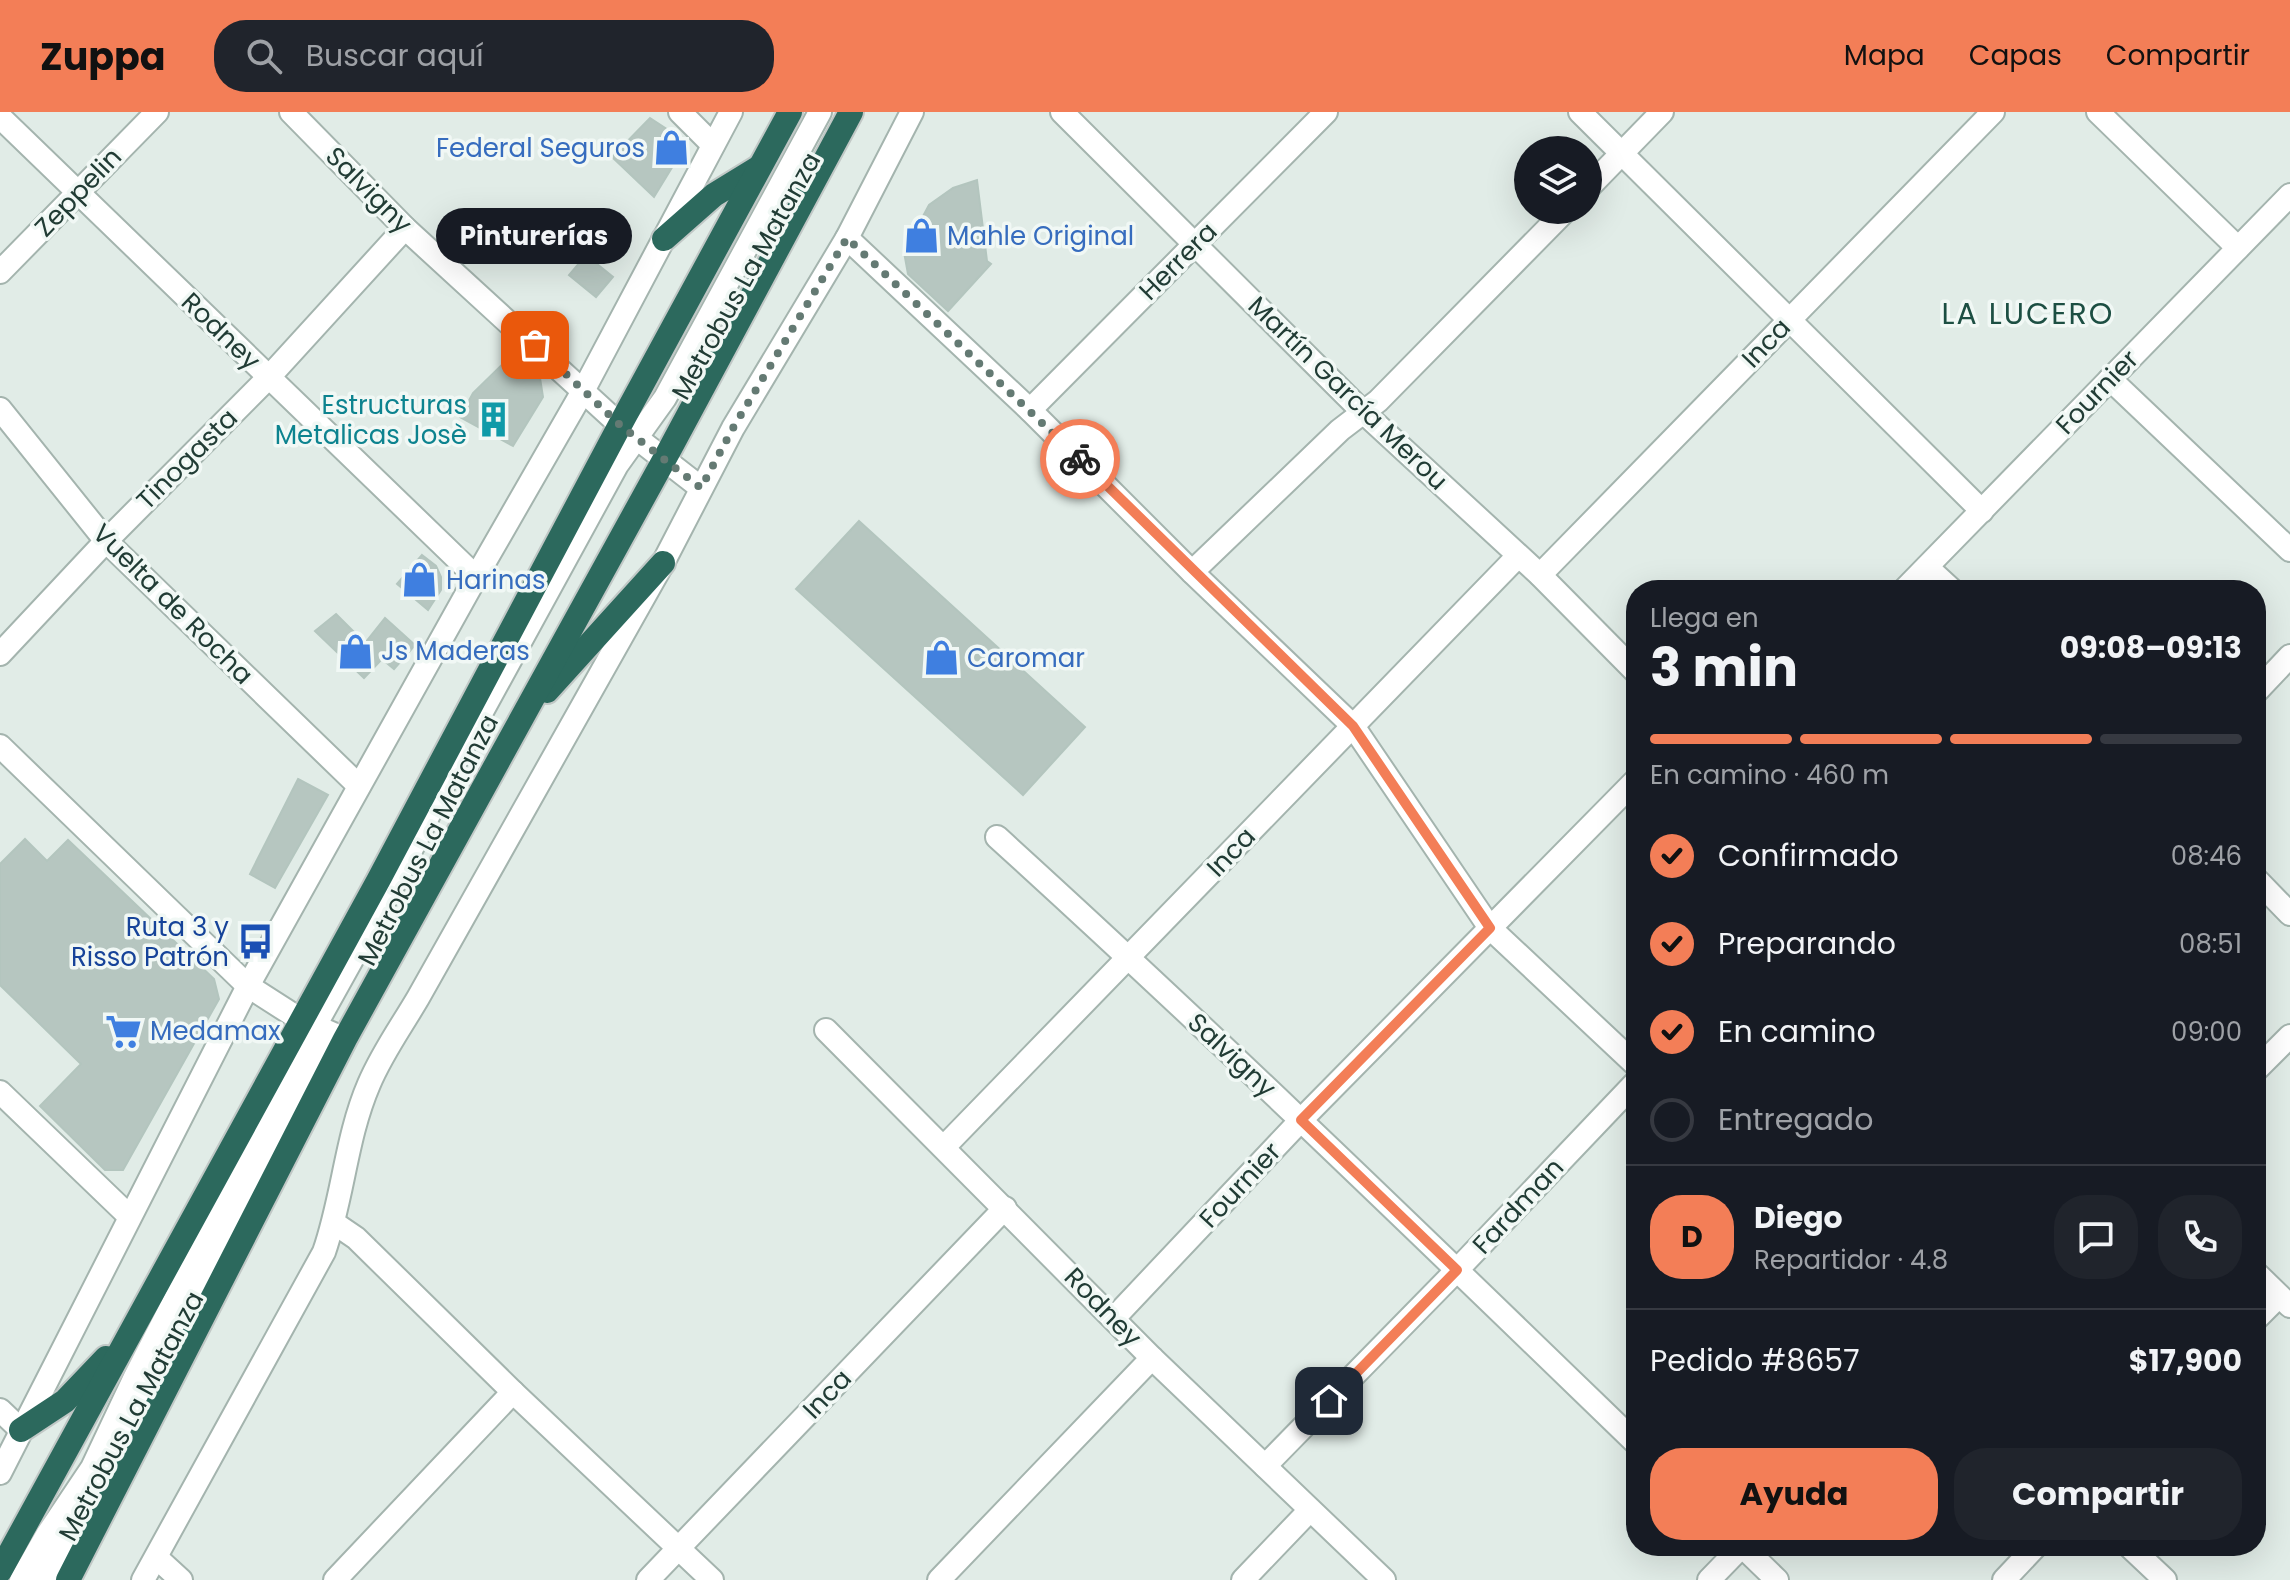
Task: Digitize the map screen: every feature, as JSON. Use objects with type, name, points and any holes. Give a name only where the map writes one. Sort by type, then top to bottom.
[{"type":"highway","points":[[0,1571],[130,1333],[519,722],[760,167],[790,112]]},
{"type":"highway","points":[[68,1580],[323,1029],[378,881],[642,442],[851,112]]},
{"type":"highway","points":[[664,239],[714,195],[760,167]]},
{"type":"highway","points":[[519,722],[663,563]]},
{"type":"highway","points":[[21,1430],[65,1401],[130,1333]]},
{"type":"street","name":"Zeppelin","points":[[0,272],[157,112]]},
{"type":"street","name":"Salvigny","points":[[291,112],[405,228],[583,391],[701,488]]},
{"type":"street","points":[[680,112],[713,145]]},
{"type":"street","points":[[0,1473],[248,986],[583,391],[731,112]]},
{"type":"street","name":"Metrobus La Matanza","points":[[21,1580],[92,1468],[135,1377],[472,749],[820,112]]},
{"type":"street","name":"Metrobus La Matanza","points":[[43,1580],[104,1474],[467,739],[617,465],[676,404],[835,112]]},
{"type":"street","points":[[143,1580],[314,1271],[334,1223],[360,1109],[387,1046],[418,998],[663,563],[733,428],[847,238],[912,112]]},
{"type":"street","name":"Martín García Merou","points":[[1062,112],[1363,412],[1540,575],[1626,662]]},
{"type":"street","name":"Herrera","points":[[1030,410],[1326,112]]},
{"type":"street","points":[[1580,112],[1982,511]]},
{"type":"street","points":[[1602,174],[1662,112]]},
{"type":"street","name":"Inca","points":[[1540,575],[1993,112]]},
{"type":"street","points":[[2098,112],[2238,248]]},
{"type":"street","name":"Rodney","points":[[0,117],[476,577]]},
{"type":"street","name":"Fournier","points":[[1914,580],[2290,195]]},
{"type":"street","points":[[1192,572],[1340,430],[1378,401],[1552,224]]},
{"type":"street","name":"Tinogasta","points":[[0,654],[106,541],[269,377],[405,228]]},
{"type":"street","points":[[847,238],[1030,410],[1192,572],[1353,726],[1490,928],[1626,1056]]},
{"type":"street","points":[[2110,379],[2290,550]]},
{"type":"street","name":"Vuelta de Rocha","points":[[0,409],[106,541],[359,786]]},
{"type":"street","name":"Inca","points":[[944,1147],[1518,556]]},
{"type":"street","points":[[1927,567],[1941,580]]},
{"type":"street","points":[[2266,681],[2290,656]]},
{"type":"street","points":[[0,746],[248,986],[323,1029]]},
{"type":"street","name":"Fournier","points":[[1115,1317],[1301,1120],[1626,790]]},
{"type":"street","name":"Salvigny","points":[[997,837],[1301,1120],[1626,1433]]},
{"type":"street","points":[[2266,889],[2290,914]]},
{"type":"street","name":"Rodney","points":[[826,1030],[1115,1317],[1152,1358],[1384,1580]]},
{"type":"street","points":[[2266,1060],[2290,1036]]},
{"type":"street","points":[[0,1092],[129,1216]]},
{"type":"street","name":"Fardman","points":[[1265,1466],[1626,1093]]},
{"type":"street","name":"Inca","points":[[648,1580],[1005,1208]]},
{"type":"street","points":[[334,1223],[356,1238],[712,1580]]},
{"type":"street","points":[[2266,1283],[2284,1301],[2266,1313]]},
{"type":"street","points":[[939,1580],[1152,1358]]},
{"type":"street","points":[[335,1580],[513,1392]]},
{"type":"street","points":[[0,1410],[21,1430]]},
{"type":"street","points":[[1243,1580],[1310,1510]]},
{"type":"street","points":[[1709,1580],[1732,1556]]},
{"type":"street","points":[[1752,1556],[1777,1580]]},
{"type":"street","points":[[2004,1580],[2027,1556]]},
{"type":"street","points":[[2140,1556],[2165,1580]]},
{"type":"street","points":[[157,1558],[181,1580]]},
{"type":"building","points":[[650,118],[676,135],[679,156],[654,197],[612,157]]},
{"type":"building","points":[[977,180],[987,261],[991,264],[948,311],[908,274],[904,252],[929,205],[953,188]]},
{"type":"building","points":[[586,255],[613,277],[596,297],[569,275]]},
{"type":"building","points":[[514,353],[540,378],[543,397],[513,446],[460,417],[473,393]]},
{"type":"building","name":"Caromar","points":[[859,521],[1085,727],[1023,795],[796,589]]},
{"type":"building","name":"Harinas","points":[[422,555],[436,566],[441,577],[441,590],[428,610],[397,584]]},
{"type":"building","points":[[336,614],[365,643],[385,618],[415,645],[394,669],[382,659],[364,678],[315,631]]},
{"type":"building","points":[[298,779],[328,795],[275,888],[250,874]]},
{"type":"building","name":"Medamax","points":[[25,839],[47,861],[68,840],[214,979],[219,999],[123,1170],[105,1170],[40,1106],[81,1064],[0,985],[0,864]]},
{"type":"way so far","points":[[535,345],[620,425],[701,488],[733,428],[847,238],[1080,459]]},
{"type":"place","name":"Federal Seguros","points":[[671,148]]},
{"type":"place","name":"Mahle Original","points":[[921,236]]},
{"type":"place","name":"Pinturerías","points":[[535,345]]},
{"type":"place","name":"Estructuras Metalicas Josè","points":[[493,420]]},
{"type":"place","name":"Harinas","points":[[420,580]]},
{"type":"place","name":"Js Maderas","points":[[355,651]]},
{"type":"place","name":"Caromar","points":[[941,658]]},
{"type":"place","name":"Ruta 3 y Risso Patrón","points":[[255,942]]},
{"type":"place","name":"Medamax","points":[[124,1031]]},
{"type":"district","name":"LA LUCERO","points":[[2028,313]]},
{"type":"route","points":[[1080,459],[1192,572],[1353,726],[1490,928],[1301,1120],[1457,1270],[1329,1401]]}]
